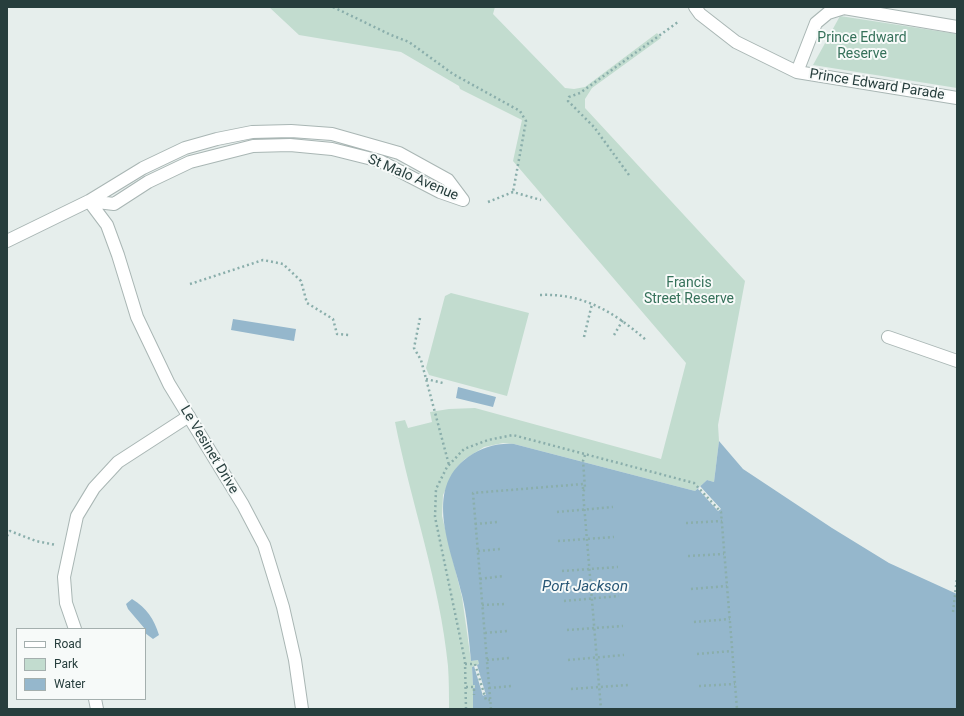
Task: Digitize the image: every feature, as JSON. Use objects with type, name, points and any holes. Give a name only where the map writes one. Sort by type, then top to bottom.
[{"type":"street","name":"Prince Edward Parade","points":[[695,7],[700,14],[736,42],[797,72],[957,98]]},
{"type":"street","name":"Prince Edward Parade","points":[[797,72],[816,23],[828,13],[844,8],[957,27]]},
{"type":"street","name":"St Malo Avenue","points":[[7,241],[89,201],[144,168],[185,148],[217,139],[252,132],[291,131],[332,134],[399,153],[448,180],[463,200],[440,192],[380,161],[332,149],[290,145],[253,146],[190,162],[148,182],[114,204],[89,201]]},
{"type":"street","name":"Le Vesinet Drive","points":[[89,201],[107,226],[137,317],[169,384],[243,505],[264,545],[283,607],[295,660],[302,709]]},
{"type":"street","points":[[888,337],[957,361]]},
{"type":"street","points":[[75,628],[66,603],[64,577],[77,516],[94,488],[118,462],[189,416]]},
{"type":"path","points":[[333,7],[391,36],[409,42],[453,74],[520,111],[526,121],[513,192]]},
{"type":"path","points":[[629,175],[594,127],[577,112],[568,101],[569,97],[580,93],[678,22]]},
{"type":"path","points":[[488,202],[513,192],[541,200]]},
{"type":"path","points":[[190,284],[263,260],[283,264],[301,281],[307,303],[333,320],[337,334],[349,335]]},
{"type":"path","points":[[540,295],[560,294],[592,304],[623,320],[646,340]]},
{"type":"path","points":[[584,337],[592,304]]},
{"type":"path","points":[[420,318],[414,348],[421,360],[449,465]]},
{"type":"path","points":[[614,335],[623,320]]},
{"type":"path","points":[[426,379],[443,383]]},
{"type":"path","points":[[466,709],[465,664],[435,517],[436,489],[449,465],[464,449],[488,440],[513,435],[694,483],[720,510],[737,709]]},
{"type":"path","points":[[583,492],[585,488],[583,461],[585,455]]},
{"type":"path","points":[[491,709],[473,493],[582,484],[601,709]]},
{"type":"path","points":[[556,512],[613,507]]},
{"type":"path","points":[[686,523],[722,521]]},
{"type":"path","points":[[476,524],[498,522]]},
{"type":"path","points":[[7,536],[10,531],[36,542],[69,548]]},
{"type":"path","points":[[558,542],[614,537]]},
{"type":"path","points":[[478,551],[501,549]]},
{"type":"path","points":[[688,556],[724,554]]},
{"type":"path","points":[[562,571],[618,566]]},
{"type":"path","points":[[480,579],[503,576]]},
{"type":"path","points":[[953,612],[957,578]]},
{"type":"path","points":[[691,589],[727,586]]},
{"type":"path","points":[[564,601],[619,596]]},
{"type":"path","points":[[482,606],[505,604]]},
{"type":"path","points":[[694,622],[730,619]]},
{"type":"path","points":[[567,630],[623,626]]},
{"type":"path","points":[[485,633],[507,631]]},
{"type":"path","points":[[697,654],[732,651]]},
{"type":"path","points":[[568,660],[624,655]]},
{"type":"path","points":[[487,660],[510,658]]},
{"type":"path","points":[[465,664],[475,664],[486,700],[490,700]]},
{"type":"path","points":[[699,686],[735,684]]},
{"type":"path","points":[[572,689],[628,685]]},
{"type":"path","points":[[489,688],[512,686]]},
{"type":"path","points":[[466,687],[474,688],[474,695]]},
{"type":"green space","name":"Francis Street Reserve","points":[[269,7],[495,7],[493,14],[565,88],[574,89],[585,87],[657,33],[661,38],[592,88],[585,99],[585,108],[745,281],[718,425],[719,441],[714,482],[707,480],[695,491],[514,444],[503,443],[484,447],[465,459],[457,467],[443,495],[442,516],[462,597],[471,661],[478,660],[479,664],[472,667],[473,685],[475,685],[475,688],[473,688],[473,709],[449,709],[448,666],[439,604],[395,422],[405,420],[408,428],[432,422],[430,412],[449,409],[475,408],[661,459],[686,363],[513,161],[522,120],[460,89],[459,86],[401,52],[299,35]]},
{"type":"green space","name":"Prince Edward Reserve","points":[[840,16],[957,34],[957,88],[813,65]]},
{"type":"green space","points":[[451,293],[529,313],[507,396],[429,375],[426,368],[445,296]]},
{"type":"water","points":[[233,319],[296,329],[294,341],[231,330]]},
{"type":"water","points":[[458,387],[496,397],[493,407],[456,398]]},
{"type":"water","name":"Port Jackson","points":[[719,441],[743,469],[832,528],[889,563],[957,594],[957,709],[473,709],[473,688],[475,688],[475,685],[473,685],[472,667],[479,664],[478,660],[471,661],[464,603],[447,540],[444,522],[443,503],[446,486],[454,471],[468,457],[490,446],[514,444],[695,491],[707,480],[714,482]]},
{"type":"water","points":[[132,599],[142,606],[155,624],[159,635],[153,639],[146,634],[146,628],[144,628],[128,609],[126,604]]},
{"type":"pier","points":[[700,486],[721,509],[718,511],[698,489]]},
{"type":"pier","points":[[477,665],[486,695],[483,696],[474,666]]}]
